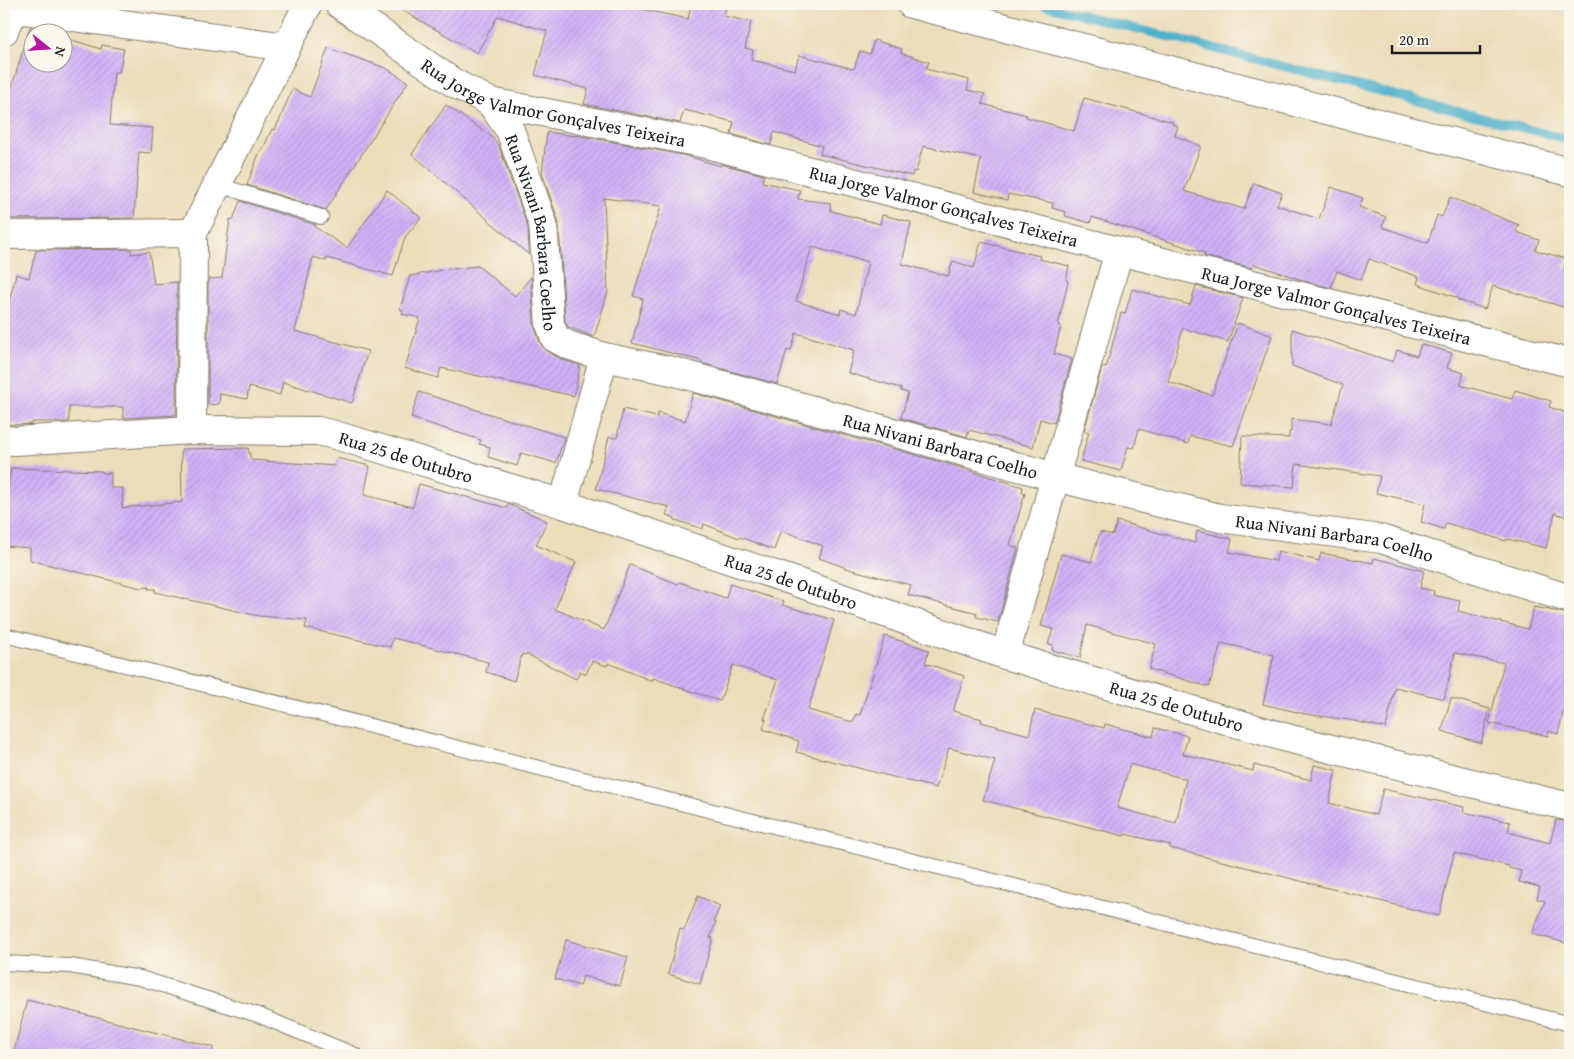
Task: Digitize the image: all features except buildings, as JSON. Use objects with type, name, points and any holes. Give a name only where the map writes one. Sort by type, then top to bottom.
[{"type":"street","points":[[192,430],[193,232],[308,4]]},
{"type":"street","name":"Rua Jorge Valmor Gonçalves Teixeira","points":[[339,4],[454,83],[490,102],[706,144],[1119,251],[1570,363]]},
{"type":"street","points":[[911,4],[1570,172]]},
{"type":"street","points":[[4,31],[10,17],[16,11],[24,10],[286,47]]},
{"type":"street","name":"Rua Nivani Barbara Coelho","points":[[490,102],[510,130],[542,224],[550,324],[555,338],[560,341],[604,357],[672,371],[1055,476],[1220,518],[1381,539],[1570,599]]},
{"type":"street","points":[[4,235],[193,232]]},
{"type":"street","points":[[1005,655],[1119,251]]},
{"type":"street","points":[[563,504],[604,357]]},
{"type":"street","name":"Rua 25 de Outubro","points":[[4,440],[15,441],[192,430],[318,431],[336,435],[563,504],[805,585],[1005,655],[1287,738],[1570,807]]},
{"type":"lane","points":[[218,185],[321,217]]},
{"type":"lane","points":[[4,636],[1570,1024]]},
{"type":"lane","points":[[4,963],[70,966],[140,978],[258,1015],[355,1055]]},
{"type":"waterway","points":[[1040,4],[1570,140]]}]
